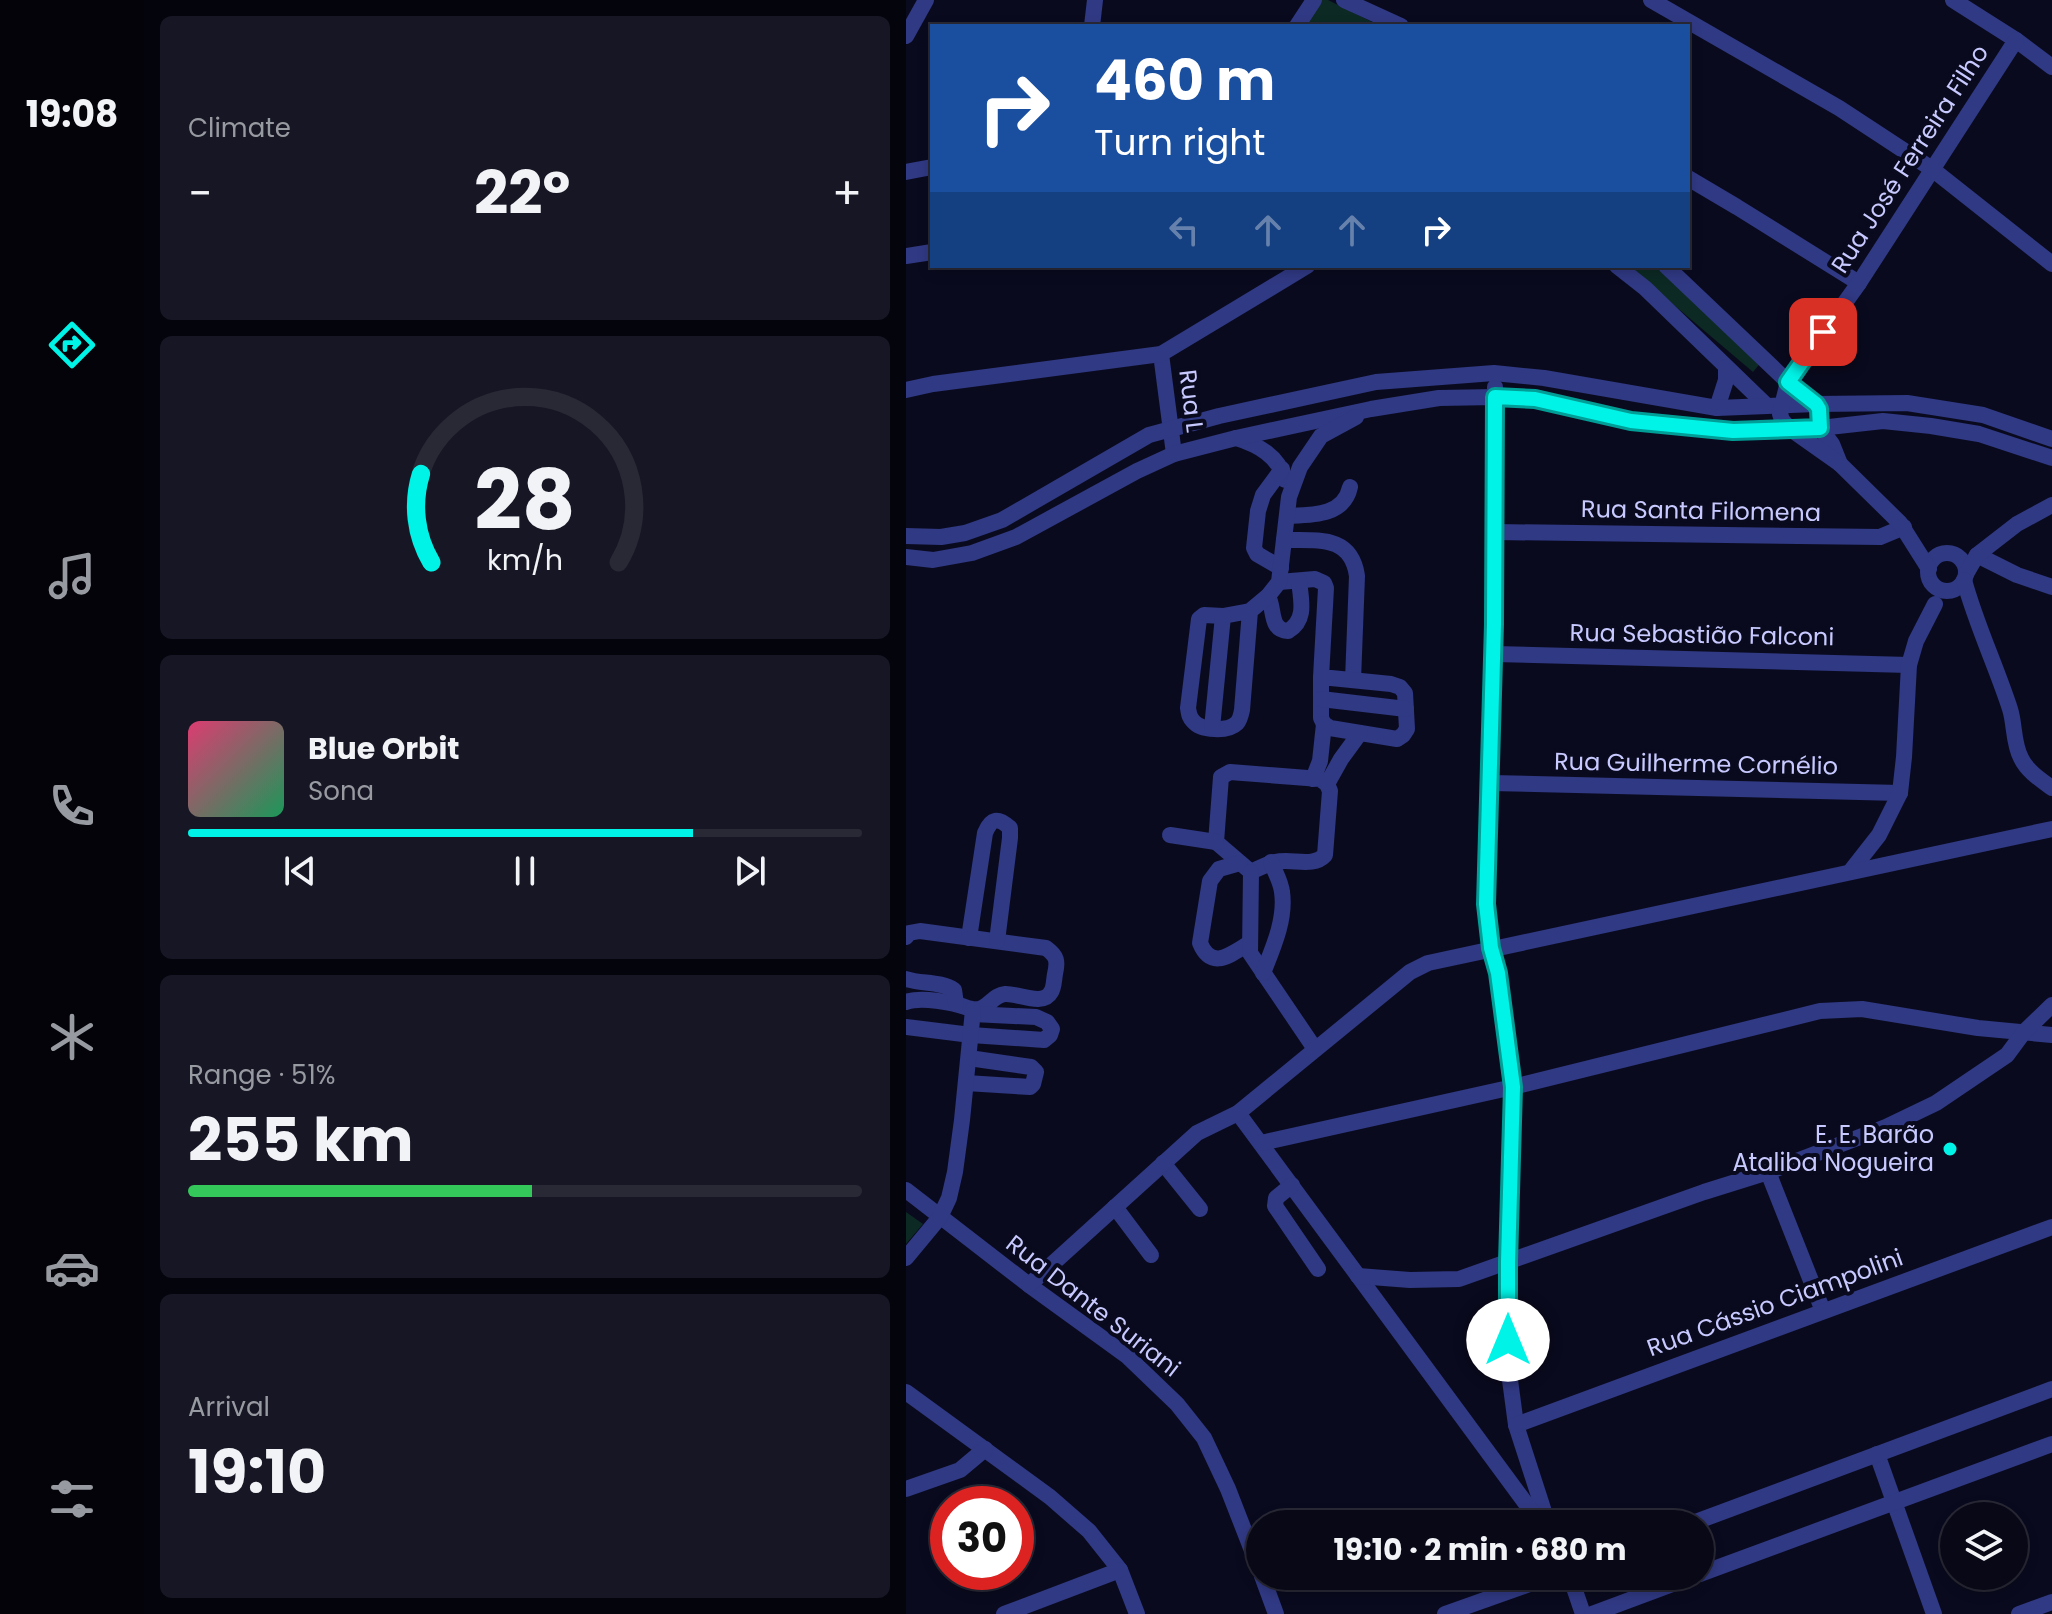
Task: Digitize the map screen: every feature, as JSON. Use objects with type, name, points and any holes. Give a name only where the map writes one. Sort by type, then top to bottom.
[{"type":"street","points":[[1092,24],[1095,0]]},
{"type":"street","points":[[1298,24],[1314,0]]},
{"type":"street","points":[[1344,0],[1397,24]]},
{"type":"street","points":[[1651,0],[1839,108],[1932,169],[2052,264]]},
{"type":"street","points":[[1953,0],[2052,67]]},
{"type":"street","points":[[906,36],[921,1]]},
{"type":"street","name":"Rua José Ferreira Filho","points":[[1774,405],[1859,283],[2016,40]]},
{"type":"street","points":[[906,172],[930,167]]},
{"type":"street","points":[[1690,179],[1859,283]]},
{"type":"street","points":[[906,256],[930,252]]},
{"type":"street","points":[[906,390],[1161,354],[1304,268]]},
{"type":"street","points":[[1620,268],[1645,288],[1726,367],[1774,405],[1789,428],[1840,464],[1904,527],[1971,607],[2012,713],[2019,756],[2038,778],[2052,788]]},
{"type":"street","points":[[1668,268],[1788,382],[1816,404],[1820,428],[1832,444],[1840,464]]},
{"type":"street","name":"Rua L","points":[[1161,354],[1174,454]]},
{"type":"street","points":[[1717,408],[1726,380],[1726,367]]},
{"type":"street","points":[[1494,373],[1496,532],[1486,904],[1513,1087],[1508,1365],[1516,1425],[1543,1510]]},
{"type":"street","points":[[906,536],[941,537],[965,533],[1002,520],[1149,435],[1272,403],[1376,382],[1494,373],[1544,378],[1717,408],[1907,403],[1983,415],[2052,439]]},
{"type":"street","points":[[906,557],[933,560],[972,553],[1016,537],[1174,454],[1371,409],[1439,398],[1535,399],[1646,422],[1733,431],[1820,428],[1883,421],[1979,434],[2052,458]]},
{"type":"street","points":[[1250,611],[1240,719],[1236,725],[1228,727],[1202,727],[1194,723],[1188,708],[1199,619],[1204,615],[1223,616],[1250,611],[1268,596],[1280,575],[1289,497],[1300,467],[1321,436],[1371,409]]},
{"type":"street","points":[[1236,438],[1255,444],[1282,469],[1289,497]]},
{"type":"street","points":[[1282,469],[1263,495],[1254,548],[1280,575],[1299,581],[1319,580],[1326,588],[1321,677],[1321,718],[1330,728],[1397,739],[1407,729],[1405,693],[1400,687],[1321,677]]},
{"type":"street","points":[[1287,516],[1312,515],[1336,509],[1344,503],[1350,487]]},
{"type":"street","points":[[1949,582],[2017,524],[2052,505]]},
{"type":"street","points":[[1850,872],[1879,835],[1900,793],[1909,665],[1916,641],[1935,604],[1963,562],[1904,527]]},
{"type":"street","name":"Rua Santa Filomena","points":[[1496,532],[1880,537],[1904,527]]},
{"type":"street","points":[[1284,540],[1327,541],[1350,553],[1355,563],[1353,680]]},
{"type":"street","points":[[1949,582],[1932,561],[1951,556],[1977,555],[2017,575],[2052,587]]},
{"type":"street","points":[[1268,596],[1275,625],[1288,631],[1302,615],[1299,581]]},
{"type":"street","points":[[1212,728],[1223,616]]},
{"type":"street","name":"Rua Sebastião Falconi","points":[[1494,654],[1909,665]]},
{"type":"street","points":[[1321,699],[1406,709]]},
{"type":"street","points":[[1320,781],[1324,724]]},
{"type":"street","points":[[1320,781],[1360,733]]},
{"type":"street","points":[[1216,842],[1221,777],[1230,772],[1320,781],[1330,791],[1325,855],[1322,860],[1271,862],[1246,868],[1219,869],[1210,881],[1200,943],[1204,952],[1211,958],[1221,959],[1250,943]]},
{"type":"street","name":"Rua Guilherme Cornélio","points":[[1491,783],[1900,793]]},
{"type":"street","points":[[969,938],[985,833],[994,820],[1002,821],[1010,828],[997,941]]},
{"type":"street","points":[[1029,1285],[1197,1133],[1238,1113],[1410,972],[1428,963],[2052,829]]},
{"type":"street","points":[[1170,835],[1216,842],[1246,868],[1250,953],[1315,1049]]},
{"type":"street","points":[[1263,973],[1276,940],[1282,904],[1282,891],[1271,862]]},
{"type":"street","points":[[906,937],[909,933],[920,931],[1046,948],[1055,955],[1057,963],[1052,992],[1046,998],[998,995],[973,1012]]},
{"type":"street","points":[[906,979],[948,986],[954,990],[956,1004]]},
{"type":"street","points":[[906,1002],[913,999],[956,1004],[973,1012],[1036,1017],[1047,1022],[1052,1029],[1044,1040],[906,1027]]},
{"type":"street","points":[[1358,1276],[1410,1280],[1459,1279],[1768,1172],[1886,1127],[1936,1103],[2007,1055],[2024,1032],[2052,1005]]},
{"type":"street","points":[[1261,1143],[1513,1087],[1820,1011],[1862,1009],[1978,1028],[2052,1035]]},
{"type":"street","points":[[906,1258],[940,1217],[949,1198],[955,1172],[973,1012]]},
{"type":"street","points":[[966,1083],[1030,1087],[1036,1072],[1031,1067],[969,1058]]},
{"type":"street","points":[[1238,1113],[1531,1510]]},
{"type":"street","points":[[1163,1163],[1200,1209]]},
{"type":"street","points":[[1768,1172],[1823,1311]]},
{"type":"street","points":[[1292,1185],[1276,1198],[1275,1206],[1318,1269]]},
{"type":"street","name":"Rua Dante Suriani","points":[[906,1190],[1127,1356],[1177,1404],[1204,1438],[1246,1535]]},
{"type":"street","points":[[1115,1207],[1151,1255]]},
{"type":"street","name":"Rua Cássio Ciampolini","points":[[1516,1425],[2052,1227]]},
{"type":"street","points":[[1714,1515],[2052,1389]]},
{"type":"street","points":[[906,1392],[1050,1497],[1089,1531],[1120,1570],[1137,1614]]},
{"type":"street","points":[[1714,1569],[2052,1444]]},
{"type":"street","points":[[906,1489],[960,1470],[985,1449]]},
{"type":"street","points":[[1877,1454],[1934,1614]]},
{"type":"street","points":[[1004,1614],[1120,1570]]},
{"type":"street","name":"Rua Dante Suriani","points":[[1267,1590],[1276,1614]]},
{"type":"street","points":[[1445,1614],[1513,1590]]},
{"type":"street","points":[[1575,1590],[1583,1614]]},
{"type":"street","points":[[1592,1614],[1656,1590]]},
{"type":"street","points":[[2019,1614],[2052,1602]]},
{"type":"green space","points":[[1321,0],[1328,0],[1376,24],[1301,24]]},
{"type":"green space","points":[[1630,268],[1661,268],[1762,361],[1753,372]]},
{"type":"green space","points":[[906,1212],[923,1224],[906,1244]]},
{"type":"place","name":"E. E. Barão Ataliba Nogueira","points":[[1950,1149]]},
{"type":"route","points":[[1508,1340],[1513,1087],[1486,904],[1496,532],[1495,397],[1535,399],[1631,421],[1733,431],[1820,428],[1816,404],[1788,382],[1823,332]]}]
